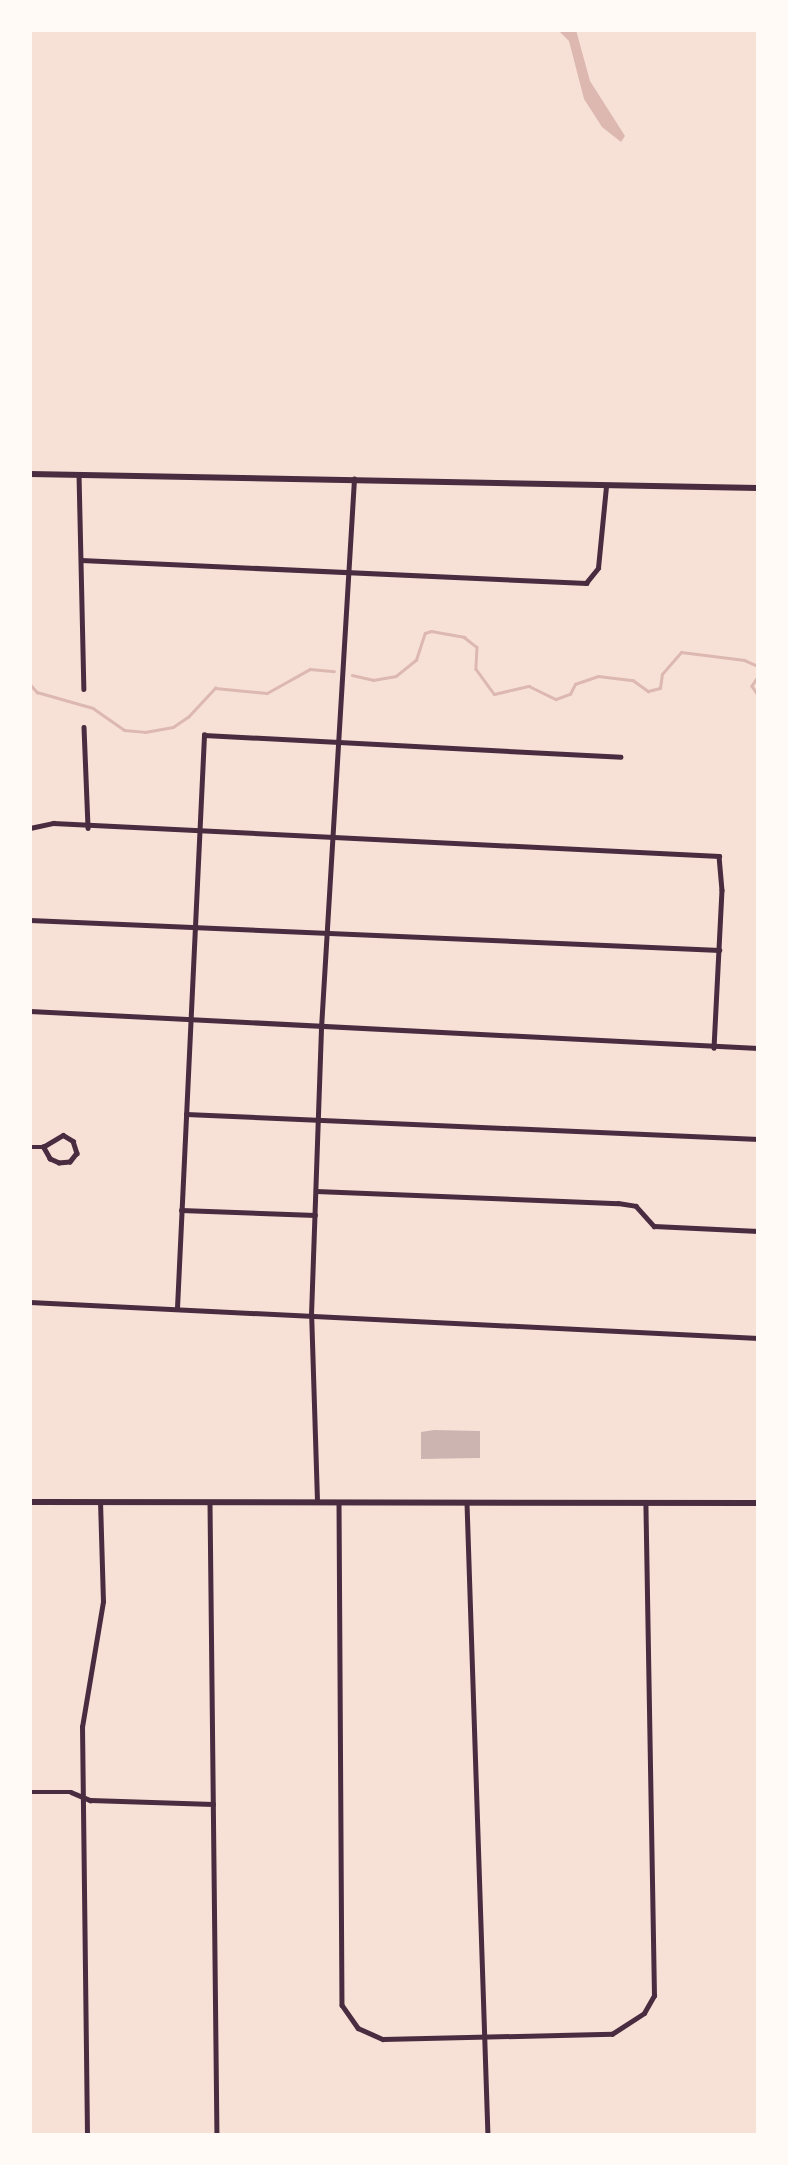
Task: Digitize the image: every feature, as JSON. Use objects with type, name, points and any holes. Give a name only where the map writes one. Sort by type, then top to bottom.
[{"type":"main road","points":[[30,474],[758,488]]},
{"type":"main road","points":[[30,1502],[758,1503]]},
{"type":"street","points":[[79,474],[84,689]]},
{"type":"street","points":[[317,1501],[311,1315],[320,1119],[321,1028],[354,479]]},
{"type":"street","points":[[81,560],[578,583],[593,579],[598,568],[606,486]]},
{"type":"street","points":[[84,727],[89,828]]},
{"type":"street","points":[[177,1308],[204,736],[621,757]]},
{"type":"street","points":[[30,828],[53,823],[89,828],[334,836],[719,856],[719,950],[714,1048]]},
{"type":"street","points":[[30,920],[196,924],[328,935],[719,950]]},
{"type":"street","points":[[30,1011],[190,1017],[321,1028],[714,1048],[758,1048]]},
{"type":"street","points":[[186,1114],[758,1139]]},
{"type":"street","points":[[30,1147],[43,1147],[63,1135],[73,1140],[77,1153],[70,1162],[59,1163],[50,1159],[43,1147]]},
{"type":"street","points":[[316,1191],[618,1203],[636,1206],[654,1226],[758,1231]]},
{"type":"street","points":[[181,1210],[315,1214]]},
{"type":"street","points":[[30,1302],[758,1338]]},
{"type":"street","points":[[340,1501],[342,2005],[358,2028],[383,2039],[612,2034],[644,2013],[653,1996],[645,1502]]},
{"type":"street","points":[[87,2135],[82,1727],[103,1602],[100,1503]]},
{"type":"street","points":[[210,1503],[217,2135]]},
{"type":"street","points":[[467,1503],[488,2135]]},
{"type":"street","points":[[30,1792],[213,1804]]},
{"type":"shaded area","points":[[558,30],[576,30],[590,81],[625,136],[621,142],[602,127],[584,99],[569,41]]},
{"type":"building","points":[[480,1431],[480,1458],[421,1459],[421,1432]]},
{"type":"waterway","points":[[352,675],[373,680],[396,676],[416,660],[425,633],[431,631],[464,637],[477,647],[476,669],[494,694],[529,686],[556,699],[570,694],[575,684],[598,676],[633,680],[648,691],[660,688],[662,674],[681,652],[744,660],[758,666]]},
{"type":"waterway","points":[[30,684],[37,692],[93,708],[124,730],[145,732],[173,727],[188,717],[215,688],[267,693],[310,669],[334,671]]},
{"type":"waterway","points":[[758,677],[752,686],[758,695]]}]
